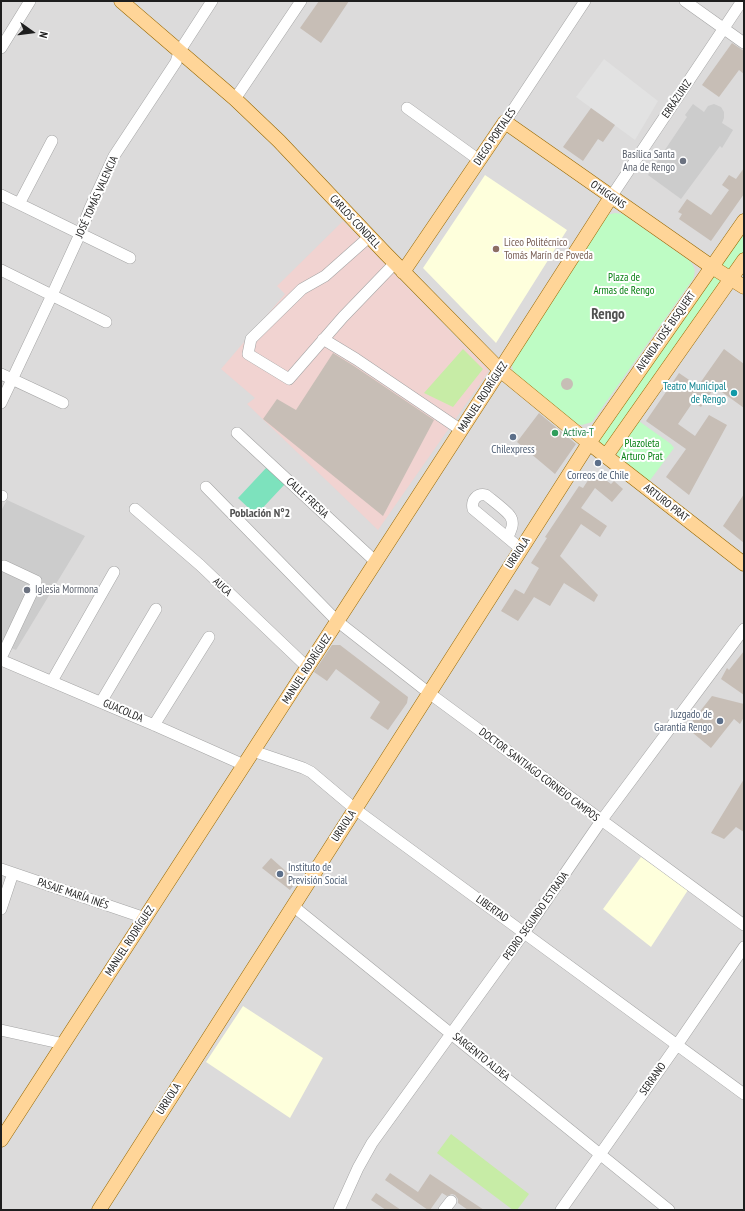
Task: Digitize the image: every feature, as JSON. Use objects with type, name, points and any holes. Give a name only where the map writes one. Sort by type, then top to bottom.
[{"type":"main road","name":"CARLOS CONDELL","points":[[121,1],[236,99],[279,141],[369,237],[500,370],[589,443]]},
{"type":"main road","name":"DIEGO PORTALES","points":[[399,268],[479,160],[504,122]]},
{"type":"main road","name":"O'HIGGINS","points":[[504,122],[712,267],[744,287]]},
{"type":"main road","name":"MANUEL RODRÍGUEZ","points":[[1,1140],[611,197]]},
{"type":"main road","name":"AVENIDA JOSÉ BISQUERT","points":[[589,443],[744,221]]},
{"type":"main road","name":"AVENIDA JOSÉ BISQUERT","points":[[606,456],[744,260]]},
{"type":"main road","name":"ARTURO PRAT","points":[[589,443],[744,564]]},
{"type":"main road","name":"URRIOLA","points":[[98,1210],[589,443]]},
{"type":"street","points":[[1,48],[30,1]]},
{"type":"street","name":"JOSÉ TOMÁS VALENCIA","points":[[1,403],[80,234],[90,208],[114,156],[176,62],[179,52],[212,1]]},
{"type":"street","points":[[236,99],[301,1]]},
{"type":"street","name":"DIEGO PORTALES","points":[[504,122],[585,1]]},
{"type":"street","points":[[685,1],[744,44]]},
{"type":"street","name":"ERRÁZURIZ","points":[[611,197],[742,1]]},
{"type":"street","points":[[407,108],[479,160]]},
{"type":"street","points":[[19,204],[52,141]]},
{"type":"street","points":[[1,195],[130,258]]},
{"type":"street","points":[[369,237],[325,276],[302,289],[251,339],[248,354],[289,379],[343,316],[399,268]]},
{"type":"street","points":[[1,270],[106,322]]},
{"type":"street","points":[[323,339],[356,359],[461,430]]},
{"type":"street","points":[[1,374],[63,403]]},
{"type":"street","name":"CALLE FRESIA","points":[[237,434],[376,562]]},
{"type":"street","name":"DOCTOR SANTIAGO CORNEJO CAMPOS","points":[[206,487],[337,621],[429,693],[744,925]]},
{"type":"street","name":"AUCA","points":[[135,508],[200,565],[308,667]]},
{"type":"street","points":[[507,537],[521,549]]},
{"type":"street","points":[[1,659],[36,582],[4,566]]},
{"type":"street","points":[[52,681],[114,572]]},
{"type":"street","points":[[101,702],[156,609]]},
{"type":"street","name":"PEDRO SEGUNDO ESTRADA","points":[[339,1210],[364,1156],[452,1034],[601,821],[744,629]]},
{"type":"street","points":[[154,725],[209,637]]},
{"type":"street","name":"GUACOLDA","points":[[1,659],[244,765]]},
{"type":"street","name":"LIBERTAD","points":[[253,751],[307,770],[320,779],[355,809],[744,1094]]},
{"type":"street","name":"PASAJE MARÍA INÉS","points":[[1,869],[145,918]]},
{"type":"street","points":[[1,909],[13,873]]},
{"type":"street","name":"SARGENTO ALDEA","points":[[293,906],[669,1210]]},
{"type":"street","name":"SERRANO","points":[[561,1210],[744,947]]},
{"type":"street","points":[[1,1030],[64,1044]]},
{"type":"shaded area","points":[[1,1],[744,1],[744,1210],[1,1210]]},
{"type":"shaded area","points":[[604,59],[658,101],[635,140],[576,97]]},
{"type":"shaded area","name":"Basílica Santa Ana de Rengo","points":[[693,104],[704,112],[708,106],[714,104],[721,107],[724,112],[722,123],[733,130],[722,148],[720,146],[681,199],[648,175],[687,117],[685,115]]},
{"type":"shaded area","name":"Liceo Politécnico Tomás Marín de Poveda","points":[[485,175],[567,230],[496,343],[423,268]]},
{"type":"shaded area","points":[[343,221],[489,371],[378,530],[247,404],[255,398],[221,369],[285,294],[277,286]]},
{"type":"shaded area","name":"Iglesia Mormona","points":[[7,500],[85,536],[16,650],[1,644],[1,511]]},
{"type":"shaded area","points":[[641,857],[688,890],[651,947],[603,909]]},
{"type":"shaded area","points":[[243,1006],[323,1058],[290,1118],[206,1062]]},
{"type":"green space","name":"Plaza de Armas de Rengo","points":[[615,213],[623,214],[690,261],[695,272],[693,279],[592,422],[582,425],[576,424],[513,374],[512,363],[607,215]]},
{"type":"green space","points":[[744,226],[744,253],[607,448],[595,438]]},
{"type":"green space","points":[[463,349],[483,369],[453,407],[424,393]]},
{"type":"green space","name":"Plazoleta Arturo Prat","points":[[636,419],[671,444],[674,448],[648,483],[618,461],[616,448]]},
{"type":"green space","points":[[267,467],[285,484],[256,515],[238,498]]},
{"type":"green space","points":[[451,1134],[529,1194],[517,1210],[513,1210],[437,1153]]},
{"type":"building","points":[[319,1],[349,1],[321,43],[300,28]]},
{"type":"building","points":[[732,43],[744,51],[744,74],[739,70],[719,97],[702,85]]},
{"type":"building","points":[[591,108],[615,125],[603,142],[598,139],[583,161],[563,147]]},
{"type":"building","points":[[744,168],[744,194],[711,241],[679,219],[682,214],[678,212],[687,199],[711,215],[729,190],[722,185],[729,175],[736,179]]},
{"type":"building","points":[[724,349],[744,364],[744,408],[715,387],[701,407],[693,402],[678,424],[695,436],[709,415],[727,425],[689,495],[666,477],[686,449],[646,421],[679,373],[698,386]]},
{"type":"building","points":[[333,353],[434,420],[383,516],[263,419],[277,399],[296,410]]},
{"type":"building","points":[[567,378],[571,380],[573,384],[571,388],[567,390],[563,388],[561,384],[563,380]]},
{"type":"building","points":[[539,413],[576,444],[555,474],[517,442]]},
{"type":"building","points":[[594,471],[611,484],[614,481],[623,489],[612,502],[595,488],[581,508],[607,526],[600,537],[581,524],[560,556],[598,595],[594,602],[564,583],[550,606],[534,597],[518,621],[501,611],[515,589],[524,594],[539,568],[531,563],[547,538],[545,537],[579,486],[583,488]]},
{"type":"building","points":[[744,494],[744,543],[723,526]]},
{"type":"building","points":[[332,645],[340,645],[408,697],[407,703],[388,730],[370,718],[380,702],[336,669],[327,681],[314,672]]},
{"type":"building","points":[[744,651],[744,695],[721,679],[727,668],[729,670]]},
{"type":"building","points":[[712,696],[744,704],[744,717],[740,724],[734,719],[711,748],[687,728]]},
{"type":"building","points":[[744,779],[744,832],[736,827],[724,839],[711,833]]},
{"type":"building","name":"Instituto de Previsión Social","points":[[271,858],[297,881],[290,890],[262,868]]},
{"type":"building","points":[[390,1173],[418,1192],[430,1174],[484,1210],[468,1210],[458,1203],[458,1199],[455,1195],[452,1194],[447,1196],[442,1193],[430,1210],[428,1210],[385,1180]]},
{"type":"building","points":[[376,1193],[401,1210],[386,1210],[371,1200]]},
{"type":"place","name":"Basílica Santa Ana de Rengo","points":[[683,161]]},
{"type":"place","name":"Liceo Politécnico Tomás Marín de Poveda","points":[[496,249]]},
{"type":"place","name":"Teatro Municipal de Rengo","points":[[734,393]]},
{"type":"place","name":"Activa-T","points":[[555,433]]},
{"type":"place","name":"Chilexpress","points":[[513,437]]},
{"type":"place","name":"Correos de Chile","points":[[598,463]]},
{"type":"place","name":"Iglesia Mormona","points":[[27,590]]},
{"type":"place","name":"Juzgado de Garantía Rengo","points":[[720,721]]},
{"type":"place","name":"Instituto de Previsión Social","points":[[280,874]]},
{"type":"district","name":"Rengo","points":[[608,315]]},
{"type":"district","name":"Población N°2","points":[[260,514]]}]
